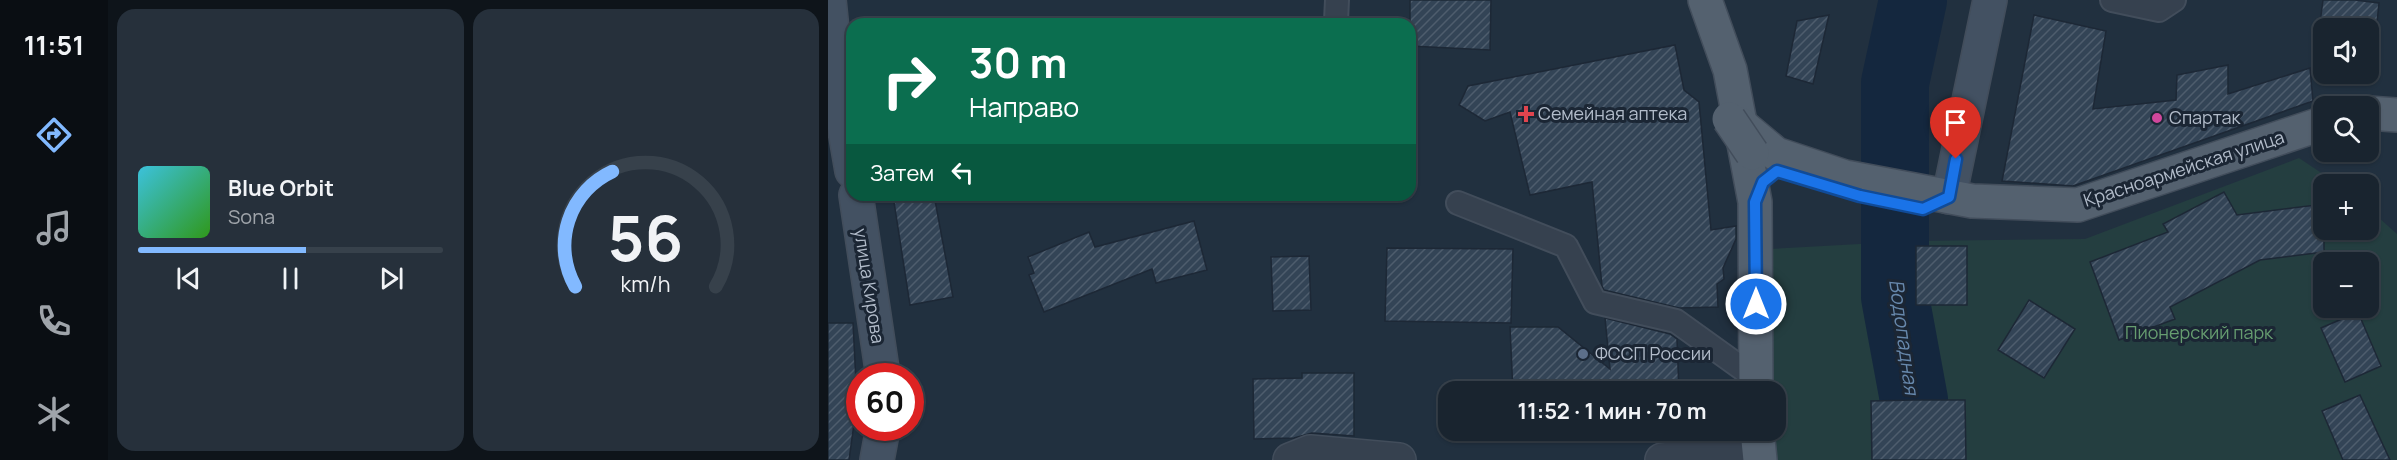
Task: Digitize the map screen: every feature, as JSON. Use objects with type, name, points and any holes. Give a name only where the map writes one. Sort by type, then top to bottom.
[{"type":"main road","points":[[829,0],[833,90],[846,145]]},
{"type":"main road","points":[[1941,200],[1990,0]]},
{"type":"main road","points":[[1700,4],[1730,70],[1745,137],[1755,202],[1750,381]]},
{"type":"main road","points":[[1700,4],[1716,77],[1745,137],[1763,182],[1755,202]]},
{"type":"main road","points":[[2379,114],[2397,115]]},
{"type":"main road","name":"Красноармейская улица","points":[[1941,200],[2078,205],[2313,127]]},
{"type":"main road","points":[[1745,137],[1776,154],[1805,165],[1941,200]]},
{"type":"main road","points":[[1745,137],[1860,196],[1941,200]]},
{"type":"main road","points":[[1745,137],[1750,381]]},
{"type":"main road","name":"улица Кирова","points":[[857,201],[881,363]]},
{"type":"main road","points":[[877,460],[881,441]]},
{"type":"street","points":[[1662,460],[1751,446]]},
{"type":"street","points":[[1290,460],[1310,453],[1399,460]]},
{"type":"lane","points":[[2112,0],[2159,10],[2174,0]]},
{"type":"lane","points":[[1458,203],[1566,246],[1595,302],[1676,321],[1745,381]]},
{"type":"green space","name":"Пионерский парк","points":[[2299,158],[2323,174],[2313,174],[2313,240],[2379,240],[2379,218],[2397,234],[2397,460],[1762,460],[1761,441],[1786,441],[1786,381],[1761,381],[1770,249],[1914,241],[2085,239]]},
{"type":"building","points":[[1410,0],[1491,0],[1490,50],[1416,46],[1416,18],[1410,18]]},
{"type":"building","points":[[2323,0],[2379,3],[2378,18],[2321,18]]},
{"type":"building","points":[[1829,15],[1813,84],[1786,76],[1797,21]]},
{"type":"building","points":[[2034,15],[2106,31],[2093,109],[2176,100],[2177,75],[2228,65],[2228,94],[2310,68],[2313,101],[2073,186],[2002,181]]},
{"type":"building","points":[[1675,45],[1684,90],[1699,102],[1711,230],[1736,226],[1736,239],[1723,268],[1724,279],[1717,284],[1718,307],[1679,308],[1604,290],[1592,182],[1530,195],[1510,112],[1485,121],[1459,105],[1468,86]]},
{"type":"building","points":[[2224,192],[2237,215],[2313,205],[2313,240],[2324,240],[2324,252],[2260,260],[2170,307],[2175,319],[2119,340],[2090,262],[2168,232],[2163,224]]},
{"type":"building","points":[[935,201],[953,297],[910,305],[894,202]]},
{"type":"building","points":[[1194,221],[1207,270],[1156,283],[1152,269],[1044,312],[1029,275],[1034,273],[1028,257],[1089,232],[1095,247]]},
{"type":"building","points":[[1916,246],[1967,246],[1967,305],[1916,305]]},
{"type":"building","points":[[1387,248],[1513,249],[1511,323],[1385,321]]},
{"type":"building","points":[[1309,256],[1311,310],[1273,311],[1271,257]]},
{"type":"building","points":[[2029,300],[2075,329],[2044,378],[1998,350]]},
{"type":"building","points":[[1605,318],[1670,334],[1677,339],[1679,381],[1512,381],[1510,327],[1558,327],[1610,369]]},
{"type":"building","points":[[2344,318],[2361,318],[2381,366],[2345,382],[2321,328]]},
{"type":"building","points":[[828,323],[853,323],[855,363],[846,363],[846,441],[852,441],[849,460],[828,460]]},
{"type":"building","points":[[1302,373],[1354,373],[1354,436],[1312,433],[1294,438],[1254,439],[1253,379],[1302,378]]},
{"type":"building","points":[[2360,395],[2390,460],[2343,460],[2322,411]]},
{"type":"building","points":[[1965,400],[1966,460],[1872,460],[1871,401]]},
{"type":"waterway","name":"Водопадная","points":[[1913,0],[1895,83],[1895,297],[1914,400],[1915,460]]},
{"type":"place","name":"Семейная аптека","points":[[1526,114]]},
{"type":"place","name":"Спартак","points":[[2157,118]]},
{"type":"place","name":"ФССП России","points":[[1583,354]]},
{"type":"route","points":[[1756,304],[1755,202],[1763,182],[1777,171],[1860,196],[1923,209],[1949,197],[1956,159]]}]
